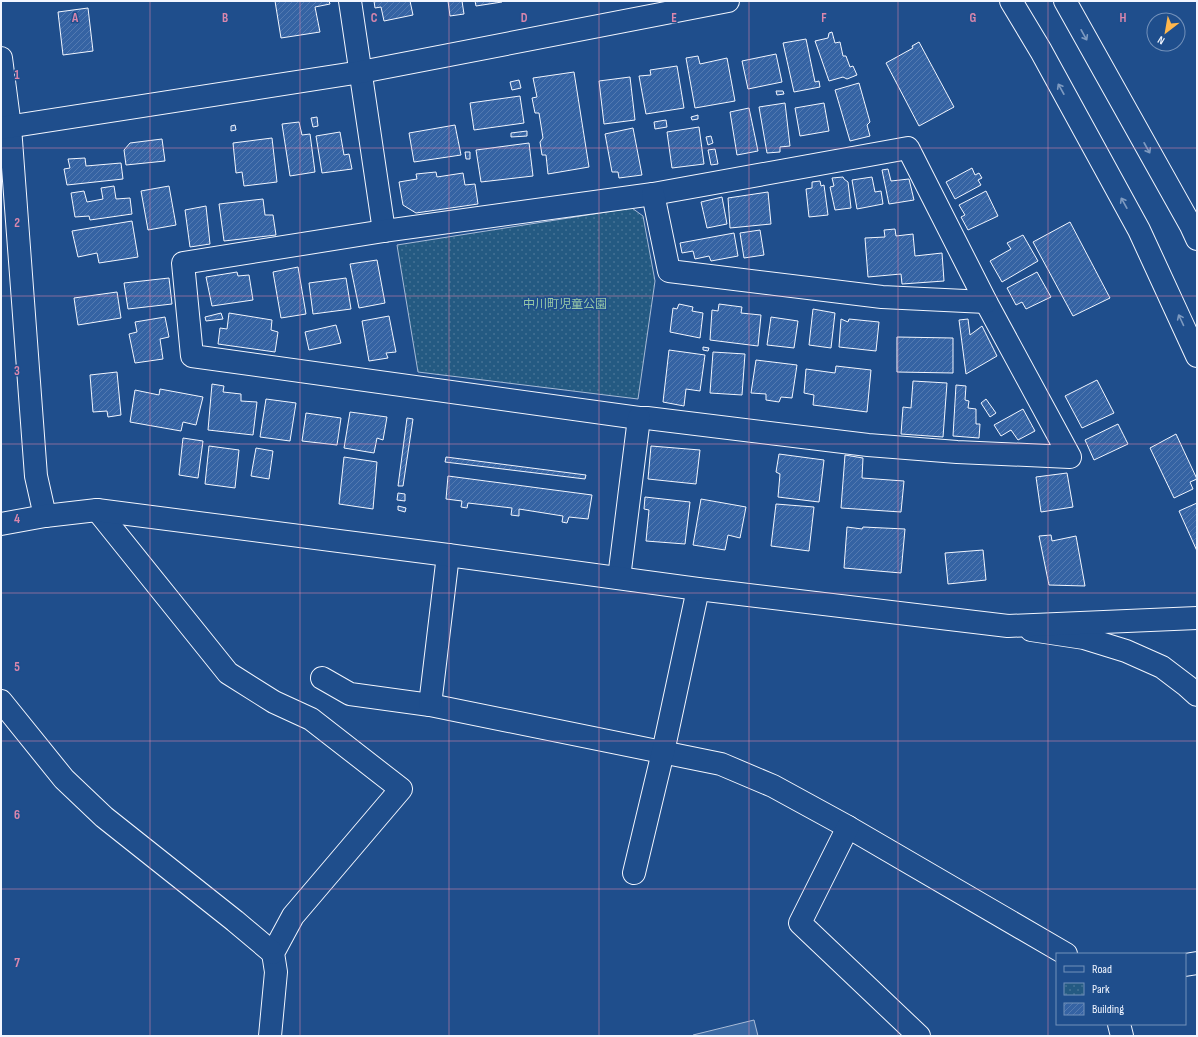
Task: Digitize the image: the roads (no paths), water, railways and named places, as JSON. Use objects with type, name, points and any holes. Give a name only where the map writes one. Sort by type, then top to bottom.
[{"type":"street","points":[[350,1],[384,231]]},
{"type":"street","points":[[6,128],[361,72],[728,1]]},
{"type":"street","points":[[1011,1],[1139,230],[1197,356]]},
{"type":"street","points":[[1065,1],[1191,226],[1197,240]]},
{"type":"street","points":[[1,58],[36,476],[45,516]]},
{"type":"street","points":[[908,148],[986,302],[1070,457],[957,452],[868,445],[639,418],[192,356],[183,263],[384,231],[653,194],[908,148]]},
{"type":"street","points":[[653,194],[668,271],[882,296],[986,302]]},
{"type":"street","points":[[619,578],[639,418]]},
{"type":"street","points":[[97,510],[228,673],[274,702],[311,720],[401,789],[293,916],[273,952],[276,972],[270,1036]]},
{"type":"street","points":[[1,524],[45,516],[97,510],[698,589],[1008,626],[1084,638],[1126,651],[1162,667],[1197,695]]},
{"type":"street","points":[[430,705],[448,555]]},
{"type":"street","points":[[634,873],[663,752],[698,589]]},
{"type":"street","points":[[1008,626],[1197,618]]},
{"type":"street","points":[[322,678],[350,694],[430,705],[721,764],[773,786],[848,827],[1064,953]]},
{"type":"street","points":[[1,701],[64,779],[104,817],[235,920],[273,952]]},
{"type":"street","points":[[848,827],[800,923],[919,1036]]},
{"type":"street","points":[[1186,965],[1197,963]]},
{"type":"street","points":[[1119,1025],[1122,1036]]},
{"type":"park label","name":"中川町児童公園","points":[[565,304]]}]
